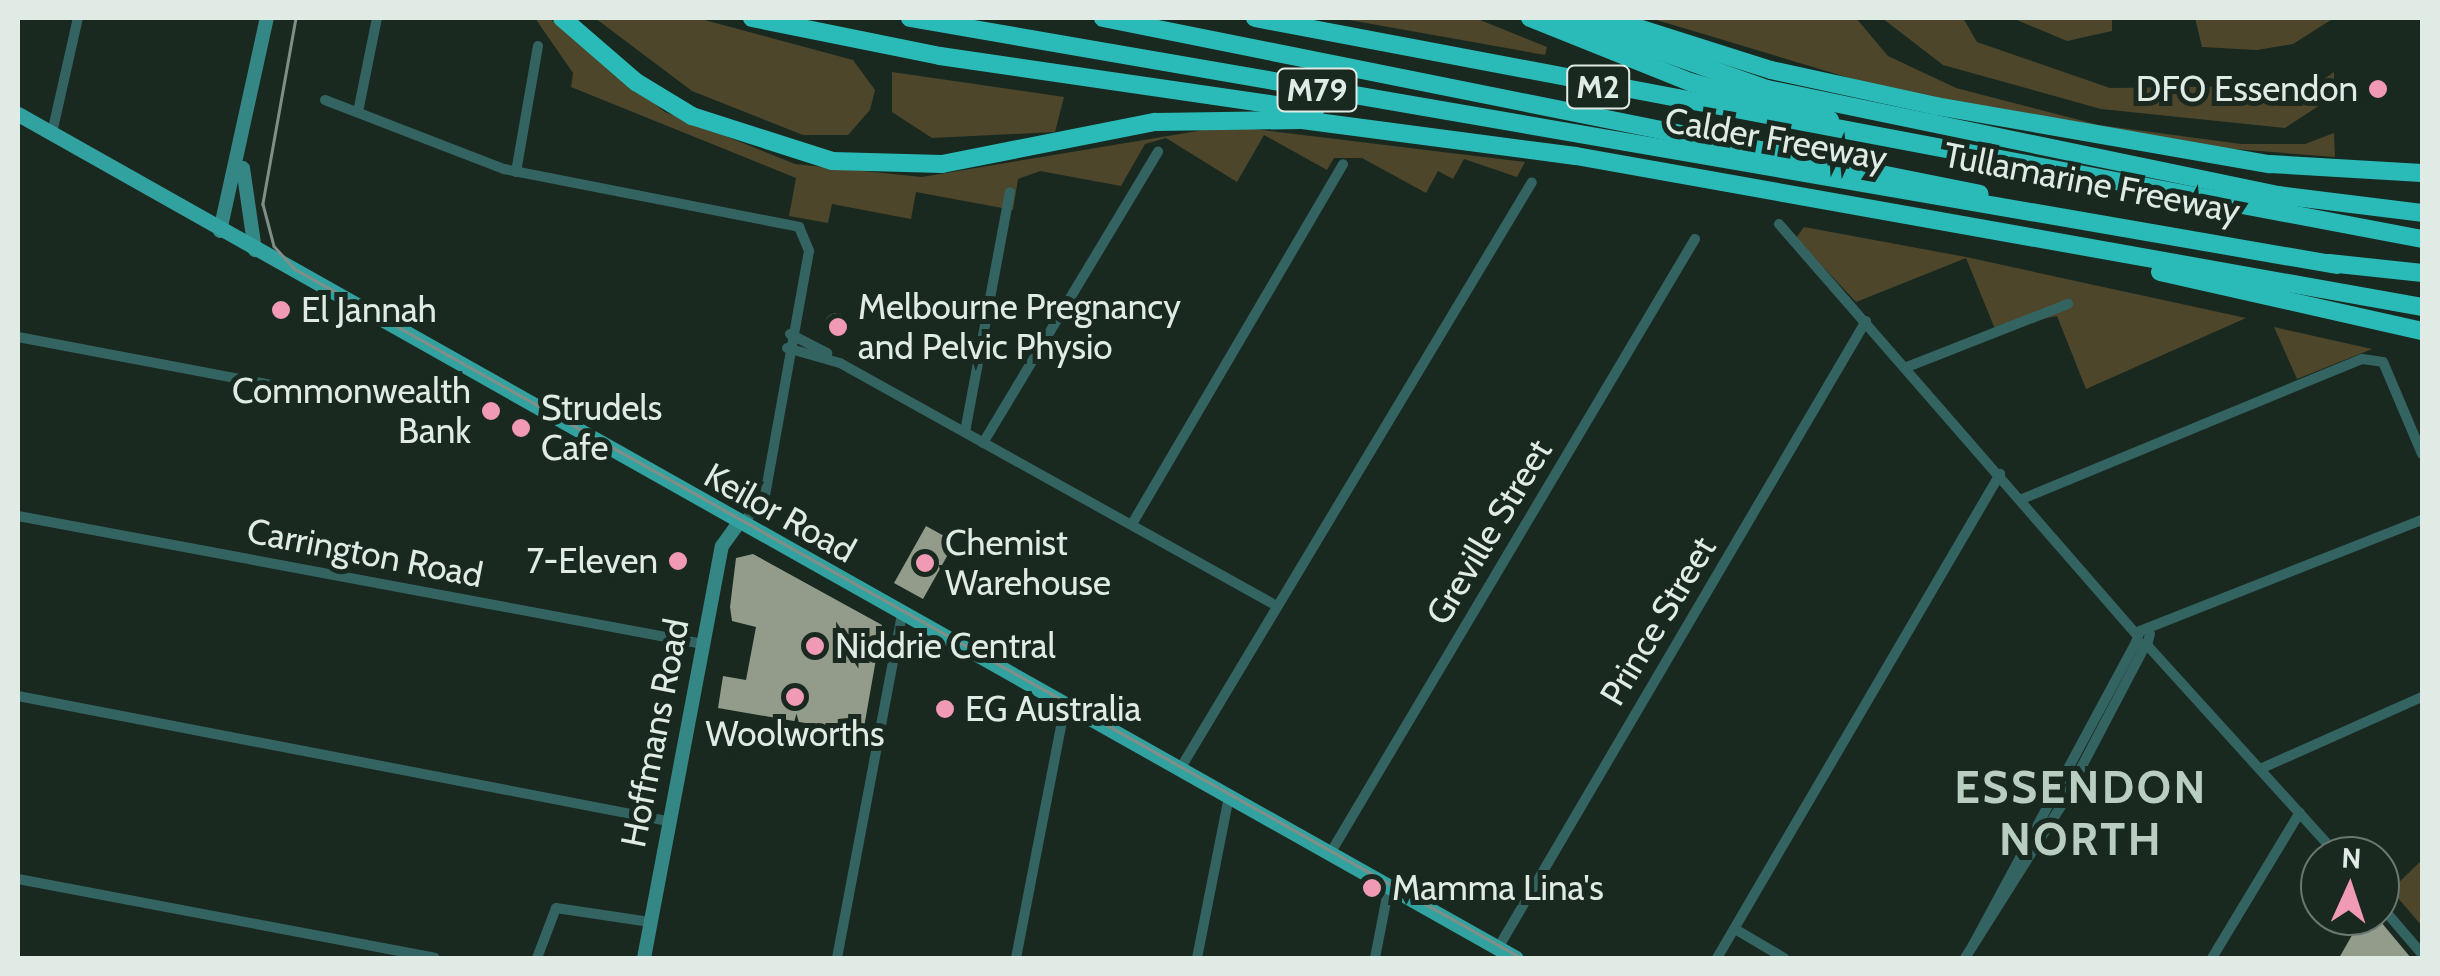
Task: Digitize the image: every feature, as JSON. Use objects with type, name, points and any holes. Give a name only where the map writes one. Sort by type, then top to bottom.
[{"type":"highway","points":[[562,18],[636,82],[692,116],[832,160],[954,163],[1207,117],[1448,136]]},
{"type":"highway","points":[[752,18],[2422,307]]},
{"type":"highway","name":"Calder Freeway","points":[[910,18],[2337,264]]},
{"type":"highway","name":"Tullamarine Freeway","points":[[1103,18],[2337,264],[2422,273]]},
{"type":"highway","name":"Tullamarine Freeway","points":[[1256,18],[1941,152],[2422,239]]},
{"type":"highway","name":"Calder Freeway","points":[[1530,18],[1690,82],[1941,152]]},
{"type":"highway","points":[[1566,18],[1768,89],[2333,204],[2422,213]]},
{"type":"highway","points":[[1607,18],[1772,70],[1936,106],[2333,204]]},
{"type":"highway","points":[[1936,106],[2270,164],[2422,173]]},
{"type":"highway","points":[[1902,214],[2422,331]]},
{"type":"main road","points":[[220,231],[242,147],[267,18]]},
{"type":"main road","name":"Keilor Road","points":[[18,114],[738,524],[1516,958]]},
{"type":"main road","points":[[242,147],[256,252]]},
{"type":"main road","name":"Hoffmans Road","points":[[644,958],[722,546],[738,524]]},
{"type":"street","points":[[52,133],[78,18]]},
{"type":"street","points":[[358,112],[376,18]]},
{"type":"street","points":[[516,172],[538,46]]},
{"type":"street","points":[[325,100],[516,172],[788,221],[806,234],[764,502],[738,524]]},
{"type":"street","points":[[983,443],[1158,152]]},
{"type":"street","points":[[1132,524],[1343,164]]},
{"type":"street","points":[[1180,769],[1532,182]]},
{"type":"street","points":[[965,432],[1010,192]]},
{"type":"street","points":[[1779,224],[2143,640],[2321,836]]},
{"type":"street","name":"Greville Street","points":[[1332,852],[1695,240]]},
{"type":"street","points":[[1907,367],[2068,304]]},
{"type":"street","name":"Prince Street","points":[[1498,948],[1866,322]]},
{"type":"street","points":[[790,334],[1276,606]]},
{"type":"street","points":[[18,336],[319,394]]},
{"type":"street","points":[[788,348],[840,363]]},
{"type":"street","points":[[2022,499],[2374,358],[2422,454]]},
{"type":"street","points":[[1718,958],[2000,474]]},
{"type":"street","name":"Carrington Road","points":[[18,516],[703,644]]},
{"type":"street","points":[[1965,958],[2055,805],[2143,640],[2422,520]]},
{"type":"street","points":[[836,958],[902,615]]},
{"type":"street","points":[[18,696],[668,820]]},
{"type":"street","points":[[2260,769],[2422,698]]},
{"type":"street","points":[[1016,958],[1065,705]]},
{"type":"street","points":[[1197,958],[1229,796]]},
{"type":"street","points":[[2212,958],[2300,812]]},
{"type":"street","points":[[18,879],[435,958]]},
{"type":"street","points":[[1375,958],[1390,886]]},
{"type":"street","points":[[537,958],[556,908],[650,922]]},
{"type":"street","points":[[2400,928],[2422,954]]},
{"type":"street","points":[[1735,929],[1784,958]]},
{"type":"shaded area","points":[[535,18],[549,18],[665,112],[795,164],[922,177],[1228,126],[1525,162],[1517,177],[1464,159],[1453,179],[1438,171],[1426,193],[1362,158],[1334,158],[1327,170],[1264,135],[1237,182],[1166,138],[1145,144],[1121,186],[1040,171],[1018,179],[1013,210],[916,192],[911,219],[832,204],[828,223],[789,216],[796,178],[571,87],[573,73]]},
{"type":"shaded area","points":[[595,18],[697,18],[853,60],[875,90],[870,110],[848,135],[803,135],[692,91]]},
{"type":"shaded area","points":[[1338,18],[1475,18],[1547,47],[1545,55]]},
{"type":"shaded area","points":[[1650,18],[1856,18],[1888,56],[1956,88],[2099,125],[2241,144],[2305,144],[2334,133],[2335,157],[2183,145],[1896,92]]},
{"type":"shaded area","points":[[1882,18],[1963,18],[1977,42],[2110,88],[2316,85],[2334,72],[2334,96],[2285,128],[2101,109],[1943,65]]},
{"type":"shaded area","points":[[2012,18],[2112,18],[2112,31],[2067,41]]},
{"type":"shaded area","points":[[2195,18],[2334,18],[2293,44],[2257,50],[2202,47]]},
{"type":"shaded area","points":[[892,72],[1064,97],[1055,132],[932,138],[892,112]]},
{"type":"shaded area","points":[[1804,227],[1966,257],[2246,318],[2086,389],[2057,316],[1995,329],[1966,258],[1856,302],[1796,238]]},
{"type":"shaded area","points":[[2274,327],[2372,349],[2297,379]]},
{"type":"shaded area","points":[[2422,860],[2422,926],[2400,900],[2400,881]]},
{"type":"building","name":"Melbourne Pregnancy and Pelvic Physio","points":[[837,313],[849,325],[837,337],[825,325]]},
{"type":"building","name":"Chemist Warehouse","points":[[926,526],[955,542],[923,599],[894,583]]},
{"type":"building","name":"Niddrie Central","points":[[753,554],[882,625],[863,733],[718,708],[723,676],[746,680],[756,627],[732,621],[730,607],[736,558]]},
{"type":"building","points":[[2352,936],[2393,936],[2411,958],[2339,958]]},
{"type":"tram line","points":[[296,18],[263,204],[274,246],[295,269],[1522,958]]},
{"type":"place","name":"DFO Essendon","points":[[2378,89]]},
{"type":"place","name":"El Jannah","points":[[281,310]]},
{"type":"place","name":"Melbourne Pregnancy and Pelvic Physio","points":[[838,327]]},
{"type":"place","name":"Commonwealth Bank","points":[[491,411]]},
{"type":"place","name":"Strudels Cafe","points":[[521,428]]},
{"type":"place","name":"7-Eleven","points":[[678,561]]},
{"type":"place","name":"Chemist Warehouse","points":[[925,563]]},
{"type":"place","name":"Niddrie Central","points":[[815,646]]},
{"type":"place","name":"Woolworths","points":[[795,697]]},
{"type":"place","name":"EG Australia","points":[[945,709]]},
{"type":"place","name":"Mamma Lina's","points":[[1372,888]]},
{"type":"district","name":"ESSENDON NORTH","points":[[2081,814]]}]
